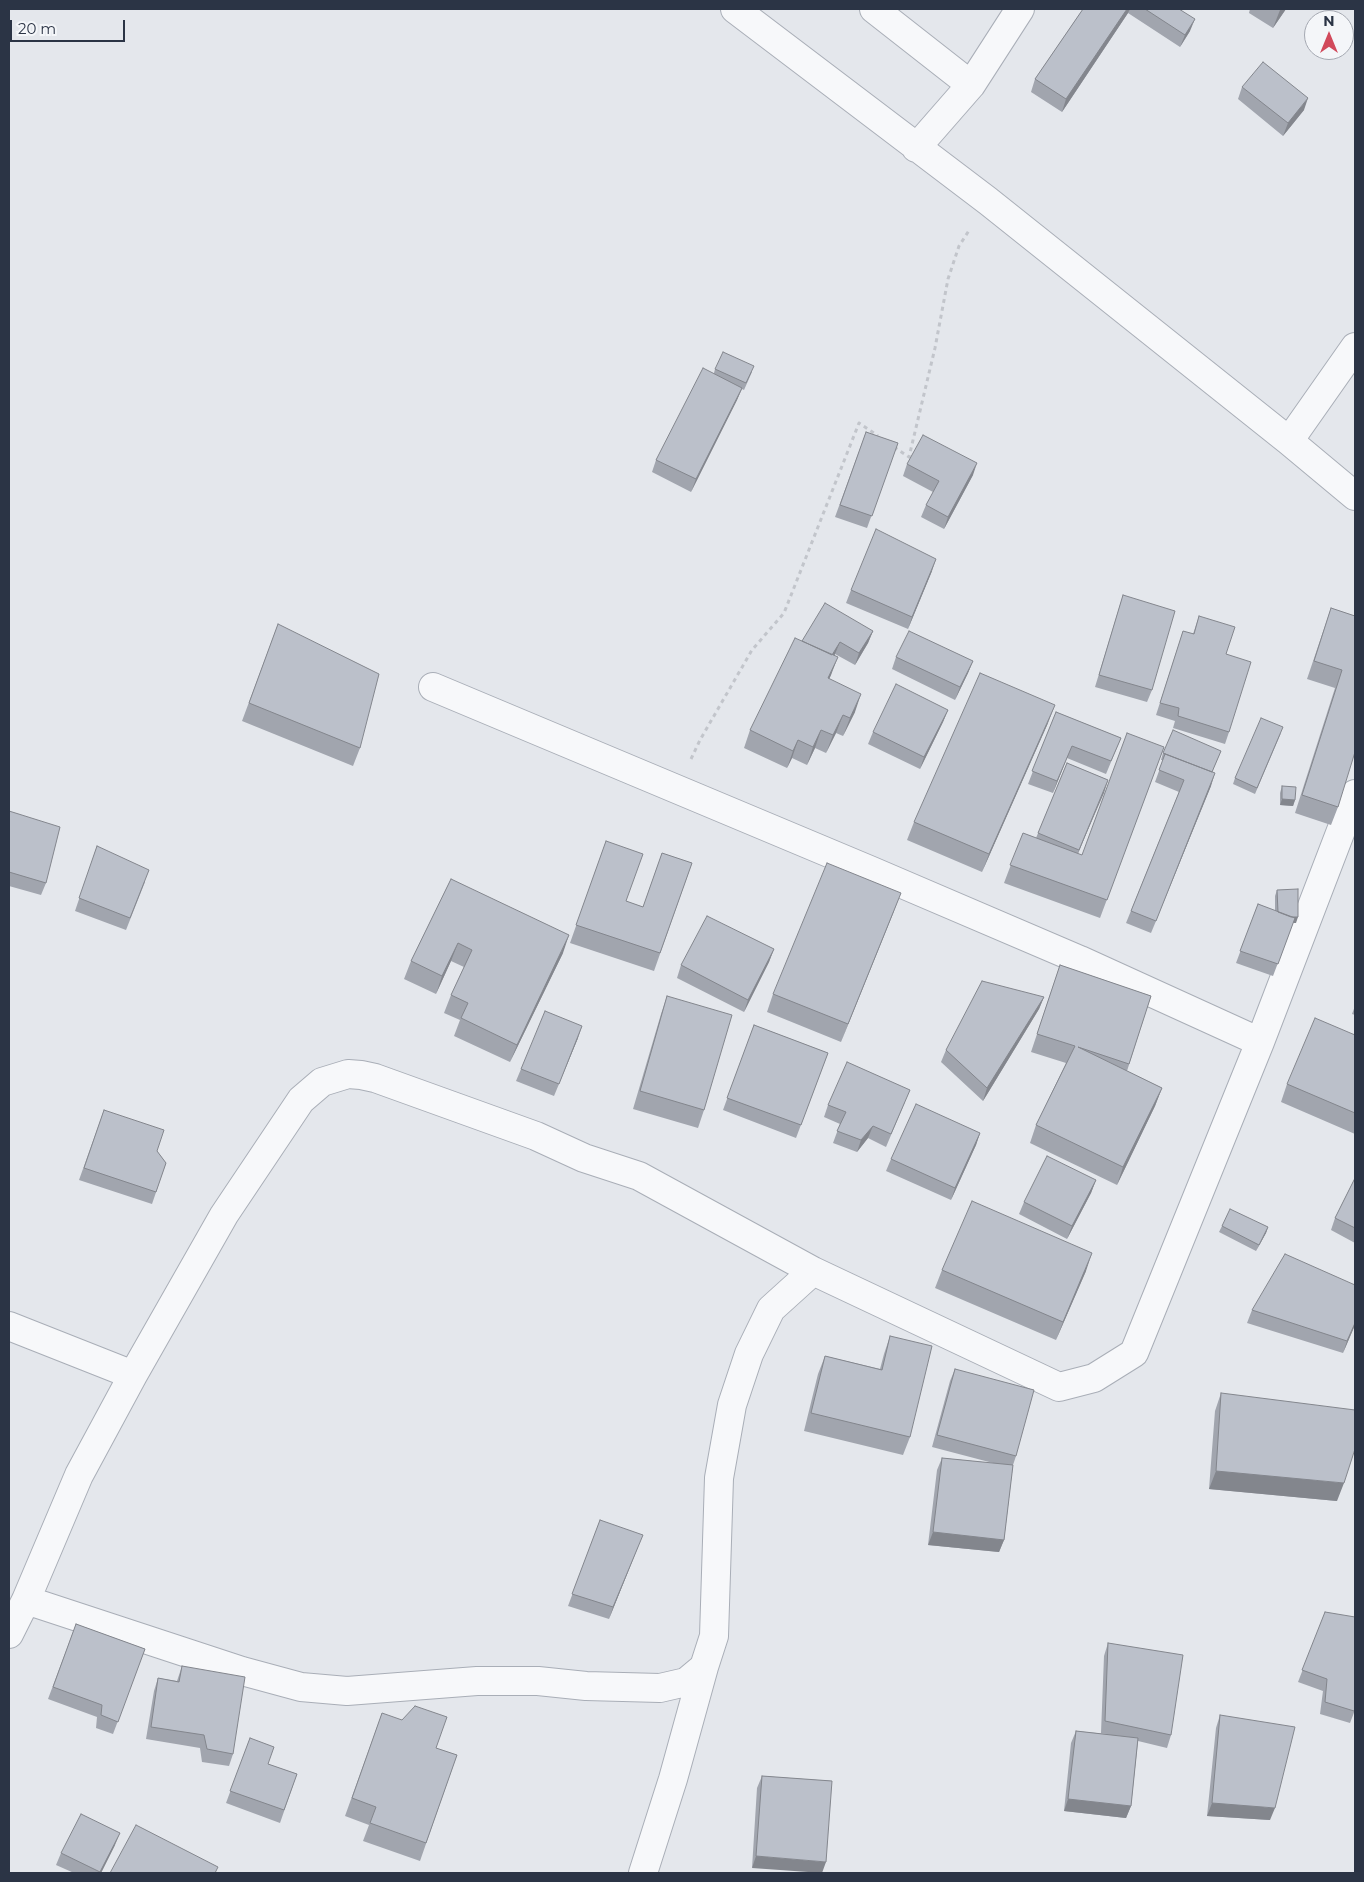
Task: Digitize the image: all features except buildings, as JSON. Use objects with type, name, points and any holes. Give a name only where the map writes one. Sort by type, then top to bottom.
[{"type":"street","points":[[735,9],[988,202],[1289,441],[1355,496]]},
{"type":"street","points":[[874,9],[971,85]]},
{"type":"street","points":[[916,148],[971,85],[1020,9]]},
{"type":"street","points":[[1289,441],[1355,347]]},
{"type":"street","points":[[433,687],[1044,945],[1260,1042]]},
{"type":"street","points":[[9,1634],[26,1600],[80,1475],[133,1375],[224,1215],[300,1100],[322,1082],[348,1074],[375,1078],[536,1136],[584,1158],[639,1176],[813,1271],[1059,1387],[1094,1378],[1134,1353],[1260,1042],[1355,794]]},
{"type":"street","points":[[643,1873],[671,1788],[714,1636],[719,1478],[732,1405],[749,1354],[771,1309],[813,1271]]},
{"type":"street","points":[[9,1326],[133,1375]]},
{"type":"street","points":[[26,1600],[242,1671],[300,1687],[319,1689],[347,1691],[477,1681],[538,1681],[586,1686],[660,1688],[686,1682],[704,1667]]},
{"type":"path","points":[[888,443],[909,457],[935,348],[948,279],[959,246],[988,202]]},
{"type":"path","points":[[678,790],[700,740],[752,650],[784,613],[858,423],[880,438]]}]
